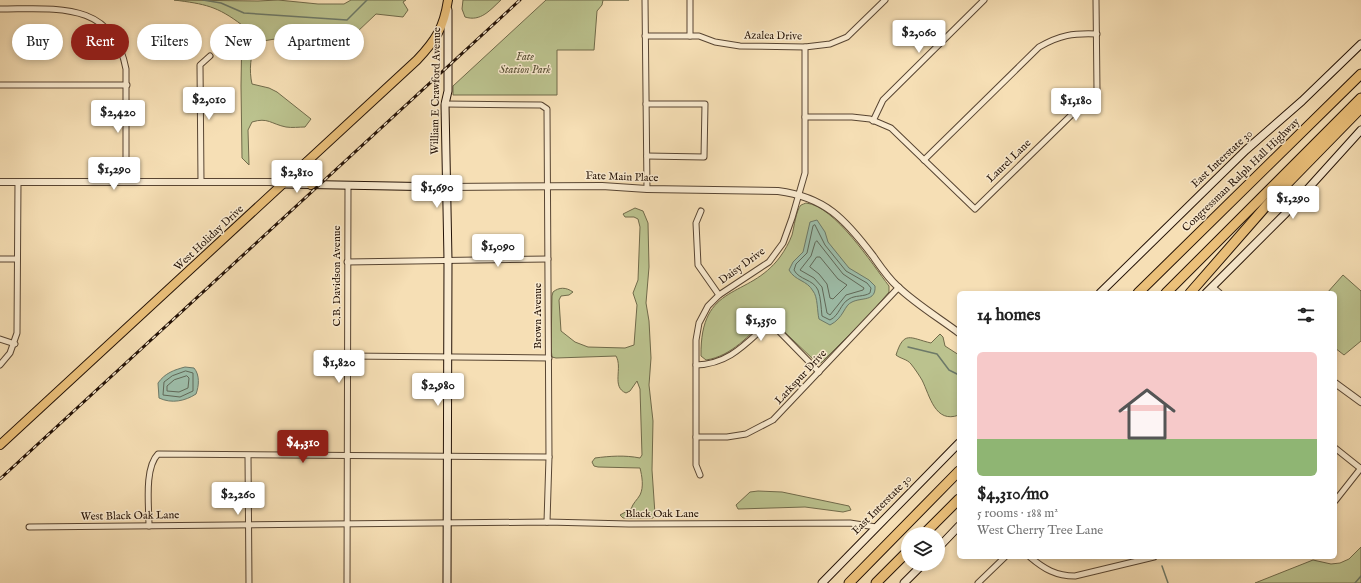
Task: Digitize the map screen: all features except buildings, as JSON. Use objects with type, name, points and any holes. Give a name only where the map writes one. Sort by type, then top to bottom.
[{"type":"highway","name":"Congressman Ralph Hall Highway","points":[[1140,291],[1361,74]]},
{"type":"highway","points":[[1168,291],[1361,98]]},
{"type":"highway","points":[[1192,291],[1274,197],[1361,108]]},
{"type":"highway","points":[[849,583],[957,473]]},
{"type":"highway","points":[[931,527],[957,501]]},
{"type":"highway","points":[[876,583],[901,558]]},
{"type":"main road","name":"William E Crawford Avenue","points":[[447,583],[448,260],[446,231],[445,104],[448,91],[448,0]]},
{"type":"main road","name":"West Holiday Drive","points":[[0,445],[424,52],[442,27],[448,0]]},
{"type":"main road","name":"East Interstate 30","points":[[1102,291],[1219,176],[1302,101],[1361,44]]},
{"type":"main road","points":[[1208,291],[1286,213],[1361,130]]},
{"type":"main road","points":[[307,162],[305,172],[312,185]]},
{"type":"main road","name":"Fate Main Place","points":[[283,184],[446,187]]},
{"type":"main road","name":"East Interstate 30","points":[[822,583],[957,445]]},
{"type":"main road","points":[[945,541],[957,528]]},
{"type":"main road","points":[[904,583],[916,571]]},
{"type":"street","points":[[645,0],[647,189]]},
{"type":"street","points":[[690,0],[690,36]]},
{"type":"street","name":"Azalea Drive","points":[[645,36],[699,36],[715,42],[740,46],[805,47],[830,44],[847,37],[885,0]]},
{"type":"street","points":[[873,120],[883,100],[984,0]]},
{"type":"street","name":"Laurel Lane","points":[[924,160],[974,210],[1097,90],[1096,0]]},
{"type":"street","points":[[0,9],[67,10],[81,12],[96,19],[107,28],[117,41],[123,54],[127,86],[126,182]]},
{"type":"street","points":[[805,118],[852,117],[873,120],[891,128],[924,160],[1039,47],[1054,38],[1069,34],[1097,34]]},
{"type":"street","name":"Daisy Drive","points":[[700,475],[696,465],[696,366],[699,323],[708,306],[718,295],[769,262],[783,242],[805,173],[805,47]]},
{"type":"street","points":[[201,182],[200,65],[210,56]]},
{"type":"street","points":[[0,84],[127,86]]},
{"type":"street","name":"Brown Avenue","points":[[445,104],[541,105],[547,109],[549,358],[549,457],[547,522]]},
{"type":"street","points":[[646,104],[705,104],[704,157],[647,156]]},
{"type":"street","name":"Fate Main Place","points":[[0,182],[271,182],[283,184]]},
{"type":"street","points":[[0,366],[14,344],[18,323],[18,182]]},
{"type":"street","name":"C.B. Davidson Avenue","points":[[347,583],[348,185]]},
{"type":"street","name":"Fate Main Place","points":[[446,187],[602,186],[647,189],[778,191],[799,194],[824,204],[839,216],[853,230],[899,288],[957,332]]},
{"type":"street","points":[[701,211],[696,223],[698,265],[718,295]]},
{"type":"street","points":[[0,259],[17,259]]},
{"type":"street","points":[[347,262],[548,260]]},
{"type":"street","points":[[1212,287],[1217,291]]},
{"type":"street","name":"Larkspur Drive","points":[[696,437],[727,437],[746,434],[761,427],[778,415],[899,288]]},
{"type":"street","points":[[696,366],[711,365],[734,354],[770,322],[819,372]]},
{"type":"street","points":[[0,339],[14,344]]},
{"type":"street","points":[[347,356],[549,358]]},
{"type":"street","points":[[1337,384],[1361,402]]},
{"type":"street","points":[[1337,450],[1361,468],[1337,498]]},
{"type":"street","points":[[149,526],[150,472],[153,459],[158,454],[248,456],[549,457]]},
{"type":"street","points":[[248,456],[249,583]]},
{"type":"street","name":"Black Oak Lane","points":[[448,523],[850,523],[876,527]]},
{"type":"street","name":"West Black Oak Lane","points":[[29,527],[448,523]]},
{"type":"street","points":[[978,583],[1003,559]]},
{"type":"street","points":[[1033,559],[1049,571],[1065,576],[1075,576],[1146,559]]},
{"type":"green space","points":[[174,0],[278,0],[318,4],[344,4],[351,0],[406,0],[403,2],[408,10],[403,17],[376,14],[364,25],[364,24],[274,24],[274,39],[266,40],[266,24],[240,24],[218,10],[194,3]]},
{"type":"green space","points":[[463,0],[501,0],[485,14],[476,18],[471,18],[465,17],[462,9]]},
{"type":"green space","name":"Fate Station Park","points":[[546,0],[603,0],[602,5],[597,11],[594,50],[557,50],[557,95],[453,95],[453,86]]},
{"type":"green space","points":[[241,60],[252,60],[252,84],[269,88],[277,92],[311,119],[305,127],[286,127],[262,120],[252,122],[248,130],[249,165],[242,158]]},
{"type":"green space","points":[[806,203],[829,214],[841,225],[852,237],[889,286],[889,292],[870,314],[821,363],[816,362],[770,318],[767,318],[740,344],[724,354],[706,360],[701,356],[703,332],[708,315],[717,303],[728,294],[767,271],[780,257],[792,235],[799,207]]},
{"type":"green space","points":[[635,208],[643,211],[648,223],[649,267],[646,303],[649,321],[651,358],[649,385],[653,421],[652,470],[655,514],[653,518],[623,518],[620,515],[631,509],[640,495],[642,478],[640,468],[598,467],[594,466],[592,462],[595,458],[629,456],[640,458],[642,455],[640,389],[637,381],[630,391],[626,393],[622,390],[618,382],[618,361],[616,356],[556,358],[552,357],[551,348],[552,296],[553,292],[563,288],[573,292],[569,295],[561,296],[559,300],[561,331],[575,342],[588,347],[625,348],[634,345],[637,305],[633,293],[638,280],[640,227],[638,219],[634,217],[625,217],[623,214]]},
{"type":"green space","points":[[1343,275],[1361,291],[1361,341],[1344,355],[1337,350],[1337,291],[1329,291]]},
{"type":"green space","points":[[940,334],[943,337],[945,346],[957,354],[957,416],[951,417],[944,416],[939,412],[934,407],[922,380],[909,362],[896,355],[899,347],[905,339],[913,338],[931,343]]},
{"type":"green space","points":[[750,492],[782,492],[849,506],[851,510],[843,512],[805,507],[738,509],[736,505]]},
{"type":"green space","points":[[1361,547],[1361,583],[1255,583],[1313,560],[1331,564],[1340,563],[1349,559]]},
{"type":"water","points":[[817,220],[825,232],[828,242],[849,268],[869,280],[875,286],[875,291],[871,297],[849,304],[838,319],[830,325],[819,319],[816,297],[810,287],[794,276],[789,270],[793,262],[803,252],[810,222]]},
{"type":"water","points":[[185,367],[194,368],[196,371],[198,377],[198,388],[196,394],[178,401],[169,401],[159,398],[158,383],[170,372]]},
{"type":"waterway","points":[[203,0],[221,3],[244,13],[347,20],[367,0]]},
{"type":"waterway","points":[[908,347],[937,354],[949,370],[957,374]]},
{"type":"waterway","points":[[1162,566],[1168,583]]},
{"type":"waterway","points":[[1355,583],[1361,576]]},
{"type":"railway","points":[[0,479],[520,0]]}]
